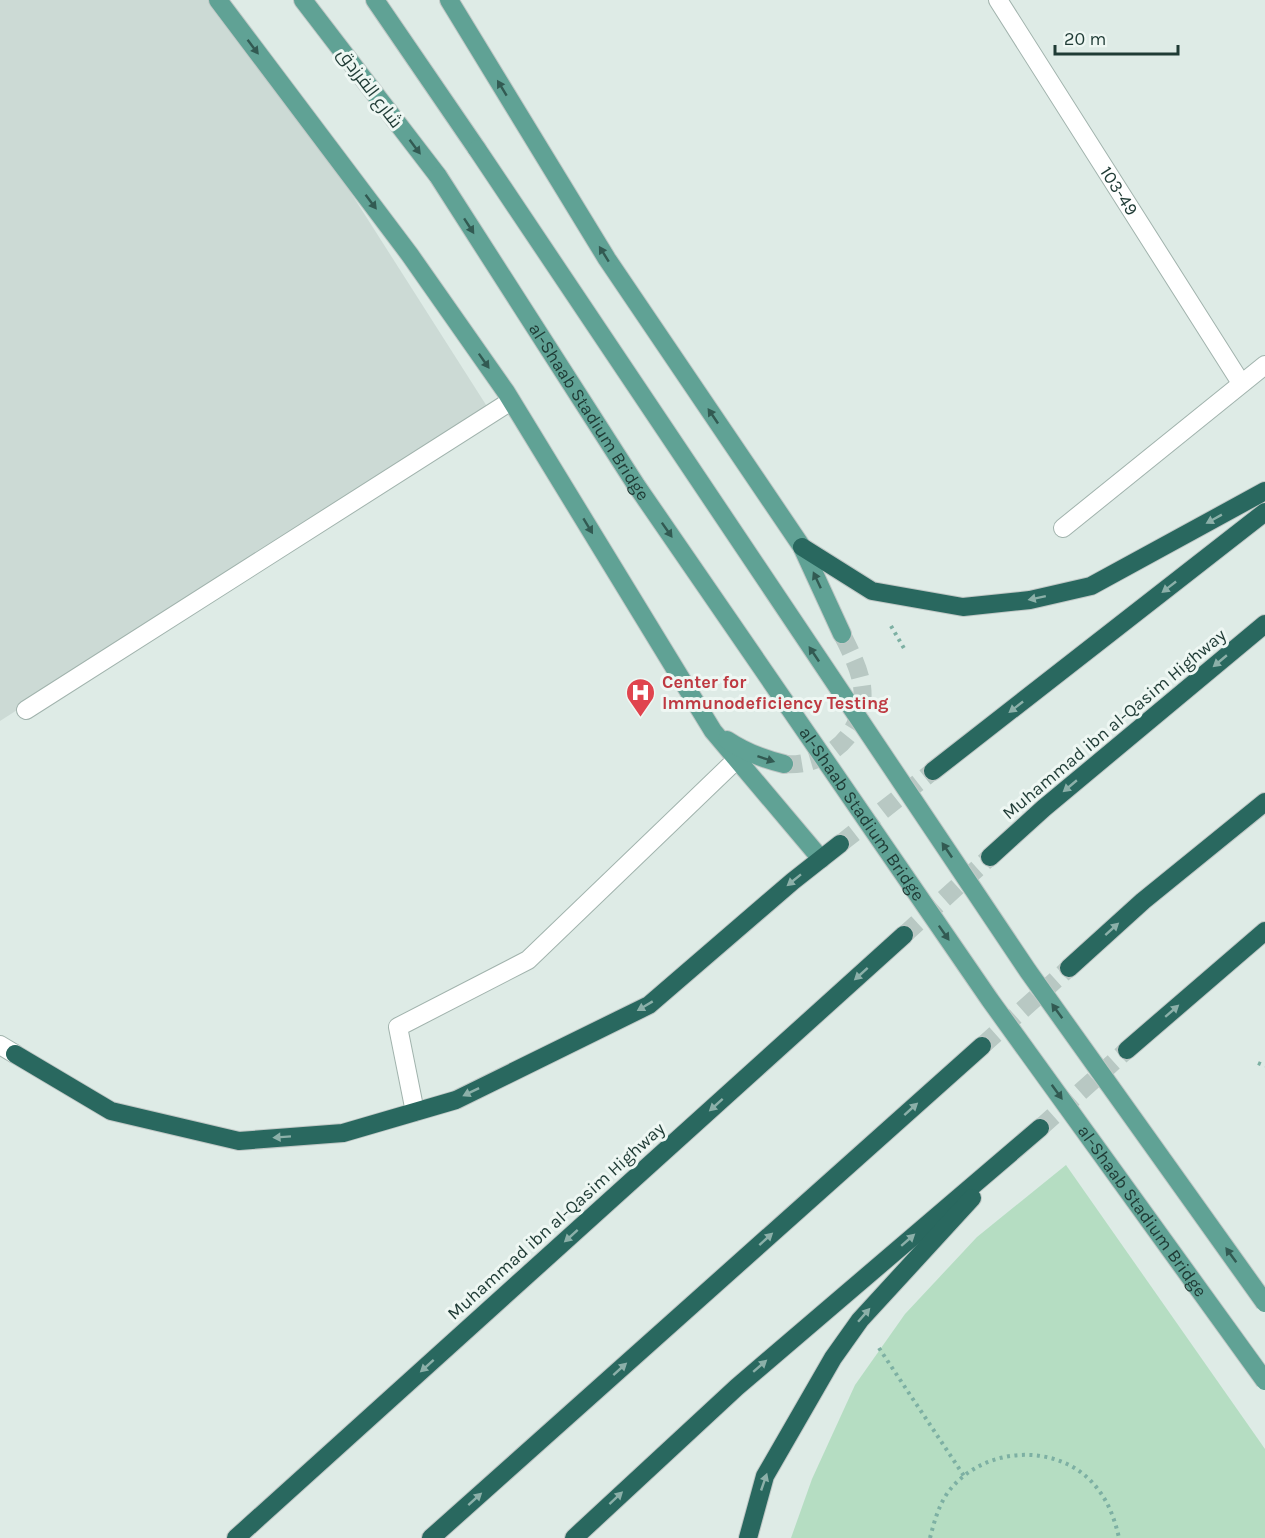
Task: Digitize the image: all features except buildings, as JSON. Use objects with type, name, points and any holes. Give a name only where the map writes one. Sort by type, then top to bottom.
[{"type":"highway","points":[[802,547],[872,591],[963,607],[1030,600],[1092,586],[1265,491]]},
{"type":"highway","points":[[933,771],[1265,512]]},
{"type":"highway","name":"Muhammad ibn al-Qasim Highway","points":[[990,857],[1044,808],[1265,624]]},
{"type":"highway","points":[[1069,968],[1143,901],[1265,802]]},
{"type":"highway","points":[[8,1049],[111,1112],[239,1140],[343,1133],[456,1100],[649,1005],[793,881],[840,844]]},
{"type":"highway","points":[[1127,1050],[1265,931]]},
{"type":"highway","name":"Muhammad ibn al-Qasim Highway","points":[[236,1538],[904,935]]},
{"type":"highway","points":[[431,1538],[982,1046]]},
{"type":"highway","points":[[574,1538],[737,1386],[1040,1128],[860,1320],[833,1358],[765,1476],[748,1538]]},
{"type":"main road","points":[[218,0],[410,255],[511,401],[713,731],[822,859]]},
{"type":"main road","name":"شارع الفرزدق","points":[[303,0],[438,176]]},
{"type":"main road","points":[[375,0],[1028,971],[1265,1303]]},
{"type":"main road","points":[[390,0],[477,149]]},
{"type":"main road","points":[[449,0],[607,259],[802,547],[842,634]]},
{"type":"main road","name":"al-Shaab Stadium Bridge","points":[[438,176],[636,485],[990,1000],[1265,1381]]},
{"type":"main road","points":[[713,731],[742,750],[766,760],[784,764]]},
{"type":"street","name":"103-49","points":[[998,0],[1241,383]]},
{"type":"street","points":[[1064,528],[1265,364]]},
{"type":"street","points":[[26,710],[511,401]]},
{"type":"street","points":[[414,1112],[398,1027],[528,960],[737,759]]},
{"type":"path","points":[[1258,1063],[1265,1066]]},
{"type":"path","points":[[860,1320],[964,1476]]},
{"type":"path","points":[[930,1538],[936,1512],[954,1485],[979,1465],[1009,1455],[1042,1455],[1072,1466],[1097,1487],[1114,1514],[1119,1538]]},
{"type":"shaded area","points":[[0,0],[228,0],[488,408],[0,721]]},
{"type":"green space","points":[[1066,1165],[1265,1449],[1265,1538],[791,1538],[812,1479],[855,1385],[905,1314],[977,1237]]},
{"type":"tunnel","points":[[784,764],[800,764],[829,753],[851,732],[858,718],[862,702],[861,679],[842,634]]},
{"type":"tunnel","points":[[840,844],[933,771]]},
{"type":"tunnel","points":[[904,935],[990,857]]},
{"type":"tunnel","points":[[982,1046],[1069,968]]},
{"type":"tunnel","points":[[1040,1128],[1127,1050]]},
{"type":"place","name":"Center for Immunodeficiency Testing","points":[[641,718]]}]
